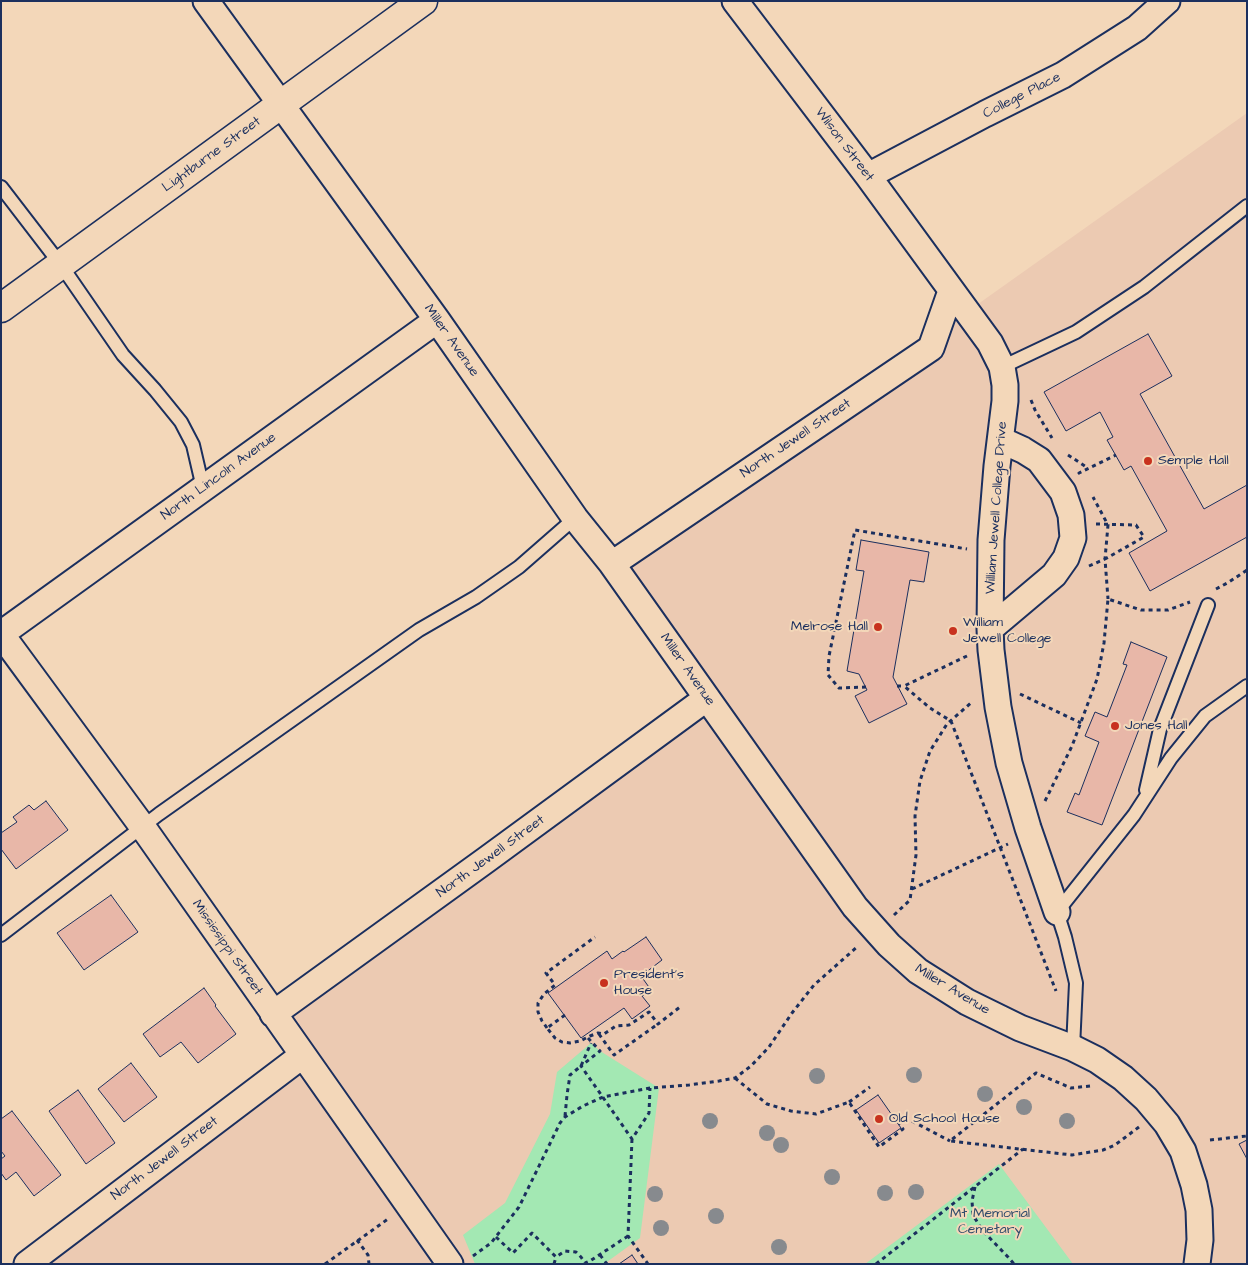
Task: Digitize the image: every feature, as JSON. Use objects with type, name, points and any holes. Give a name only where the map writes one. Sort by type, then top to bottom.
[{"type":"main road","name":"Lightburne Street","points":[[1,308],[423,1]]},
{"type":"street","name":"Miller Avenue","points":[[206,1],[437,320],[575,518],[612,564],[855,907],[889,945],[918,971],[967,1002],[1020,1028],[1073,1048],[1097,1060],[1123,1078],[1141,1094],[1167,1124],[1183,1151],[1194,1185],[1199,1210],[1200,1240],[1197,1264]]},
{"type":"street","name":"Wilson Street","points":[[735,1],[868,176],[951,291]]},
{"type":"street","name":"College Place","points":[[868,176],[1063,75],[1137,28],[1167,1]]},
{"type":"street","name":"William Jewell College Drive","points":[[951,291],[990,343],[1002,367],[1005,401],[992,540],[990,629],[995,681],[1009,763],[1028,828],[1057,912]]},
{"type":"street","name":"North Jewell Street","points":[[612,564],[931,348],[951,291]]},
{"type":"street","name":"North Lincoln Avenue","points":[[1,634],[437,320]]},
{"type":"street","points":[[990,629],[1054,575],[1066,558],[1073,538],[1071,515],[1063,492],[1039,460],[1023,450],[1000,440]]},
{"type":"street","name":"Mississippi Street","points":[[1,634],[142,826],[303,1055],[461,1260]]},
{"type":"street","name":"North Jewell Street","points":[[273,1014],[707,698]]},
{"type":"street","name":"North Jewell Street","points":[[27,1264],[303,1055]]},
{"type":"lane","points":[[1,187],[61,265],[123,355],[156,390],[181,422],[193,444],[203,488]]},
{"type":"lane","points":[[1002,367],[1076,332],[1144,287],[1247,206]]},
{"type":"lane","points":[[1,935],[142,826],[419,630],[476,597],[519,567],[575,518]]},
{"type":"lane","points":[[1144,800],[1160,729],[1208,605]]},
{"type":"lane","points":[[1057,912],[1134,815],[1171,758],[1205,716],[1247,686]]},
{"type":"lane","name":"William Jewell College Drive","points":[[1057,912],[1076,983],[1073,1048]]},
{"type":"path","points":[[1030,395],[1036,410],[1054,440]]},
{"type":"path","points":[[1066,453],[1088,468]]},
{"type":"path","points":[[1042,808],[1072,746],[1097,679],[1104,643],[1108,599],[1105,559],[1144,537],[1136,526],[1072,523]]},
{"type":"path","points":[[866,687],[839,688],[828,675],[829,656],[855,530],[970,550]]},
{"type":"path","points":[[1210,592],[1247,570]]},
{"type":"path","points":[[1108,599],[1141,610],[1168,610],[1194,601]]},
{"type":"path","points":[[898,686],[904,686],[974,652]]},
{"type":"path","points":[[461,1260],[491,1243],[519,1207],[560,1123],[565,1117],[582,1106],[603,1097],[650,1088],[689,1085],[735,1078],[751,1066],[769,1047],[814,984],[910,900],[916,855],[915,816],[920,781],[930,751],[947,724],[995,681],[1081,724]]},
{"type":"path","points":[[904,686],[930,708],[951,721],[1056,993]]},
{"type":"path","points":[[912,889],[1014,840]]},
{"type":"path","points":[[596,937],[546,973],[555,985],[544,994],[538,1003],[538,1012],[546,1028],[555,1038],[562,1042],[570,1043],[580,1041],[589,1035],[604,1034],[616,1026],[630,1025],[649,1012],[658,1024]]},
{"type":"path","points":[[598,1033],[614,1055],[680,1007]]},
{"type":"path","points":[[546,1028],[565,1016]]},
{"type":"path","points":[[565,1117],[570,1075],[600,1051],[592,1043],[589,1035]]},
{"type":"path","points":[[581,1066],[592,1043]]},
{"type":"path","points":[[581,1066],[632,1139]]},
{"type":"path","points":[[950,1140],[1036,1073],[1071,1088],[1093,1086]]},
{"type":"path","points":[[735,1078],[767,1104],[791,1111],[816,1114],[849,1102],[870,1088]]},
{"type":"path","points":[[648,1264],[628,1236],[632,1139],[649,1113],[650,1088]]},
{"type":"path","points":[[849,1102],[879,1147],[903,1129],[899,1123],[904,1120],[910,1120],[950,1140],[1072,1155],[1103,1150],[1115,1145],[1145,1123]]},
{"type":"path","points":[[1210,1140],[1247,1136]]},
{"type":"path","points":[[876,1264],[1023,1149]]},
{"type":"path","points":[[975,1187],[972,1201],[973,1216],[982,1230],[1014,1264]]},
{"type":"path","points":[[325,1264],[393,1215]]},
{"type":"path","points":[[496,1237],[513,1253],[532,1234],[556,1256]]},
{"type":"path","points":[[554,1264],[556,1256],[564,1251],[576,1252],[585,1263],[628,1236]]},
{"type":"path","points":[[358,1240],[368,1255],[369,1264]]},
{"type":"path","points":[[600,1255],[607,1264]]},
{"type":"shaded area","name":"William Jewell College","points":[[1247,113],[1247,1264],[24,1264],[303,1055],[273,1014],[707,699],[612,564]]},
{"type":"green space","points":[[591,1043],[600,1051],[659,1088],[640,1238],[604,1264],[475,1264],[463,1235],[505,1203],[550,1114],[557,1072]]},
{"type":"green space","name":"Mt Memorial Cemetary","points":[[999,1164],[1073,1264],[865,1264]]},
{"type":"building","name":"Semple Hall","points":[[1148,334],[1172,376],[1140,394],[1204,509],[1247,485],[1247,537],[1150,591],[1129,553],[1167,531],[1131,466],[1124,470],[1107,440],[1113,437],[1100,412],[1066,431],[1044,392]]},
{"type":"building","name":"Melrose Hall","points":[[861,540],[929,552],[924,582],[910,580],[893,677],[907,704],[869,723],[855,696],[867,690],[859,674],[847,671],[864,571],[856,570]]},
{"type":"building","name":"Jones Hall","points":[[1131,642],[1167,657],[1102,825],[1067,812],[1075,793],[1079,795],[1099,742],[1085,736],[1095,712],[1107,717],[1127,665],[1123,664]]},
{"type":"building","points":[[46,801],[68,830],[16,869],[1,849],[1,833],[17,822],[13,817],[29,805],[34,810]]},
{"type":"building","points":[[111,895],[138,932],[84,970],[57,933]]},
{"type":"building","name":"President's House","points":[[646,937],[662,960],[641,976],[651,990],[642,996],[650,1006],[632,1019],[624,1008],[581,1038],[548,993],[607,951],[612,959]]},
{"type":"building","points":[[204,988],[236,1034],[198,1063],[181,1042],[160,1057],[143,1034]]},
{"type":"building","points":[[131,1063],[157,1097],[124,1122],[98,1089]]},
{"type":"building","points":[[78,1090],[115,1143],[86,1164],[49,1111]]},
{"type":"building","name":"Old School House","points":[[878,1095],[901,1128],[879,1143],[856,1110]]},
{"type":"building","points":[[12,1111],[61,1175],[34,1196],[16,1172],[6,1180],[1,1173],[1,1159],[5,1156],[1,1151],[1,1119]]},
{"type":"building","points":[[1247,1140],[1247,1159],[1239,1144]]},
{"type":"building","points":[[632,1255],[638,1264],[619,1264]]},
{"type":"place","name":"Semple Hall","points":[[1148,461]]},
{"type":"place","name":"Melrose Hall","points":[[878,627]]},
{"type":"place","name":"William Jewell College","points":[[953,631]]},
{"type":"place","name":"Jones Hall","points":[[1115,726]]},
{"type":"place","name":"President's House","points":[[604,983]]},
{"type":"place","name":"Old School House","points":[[879,1119]]}]
